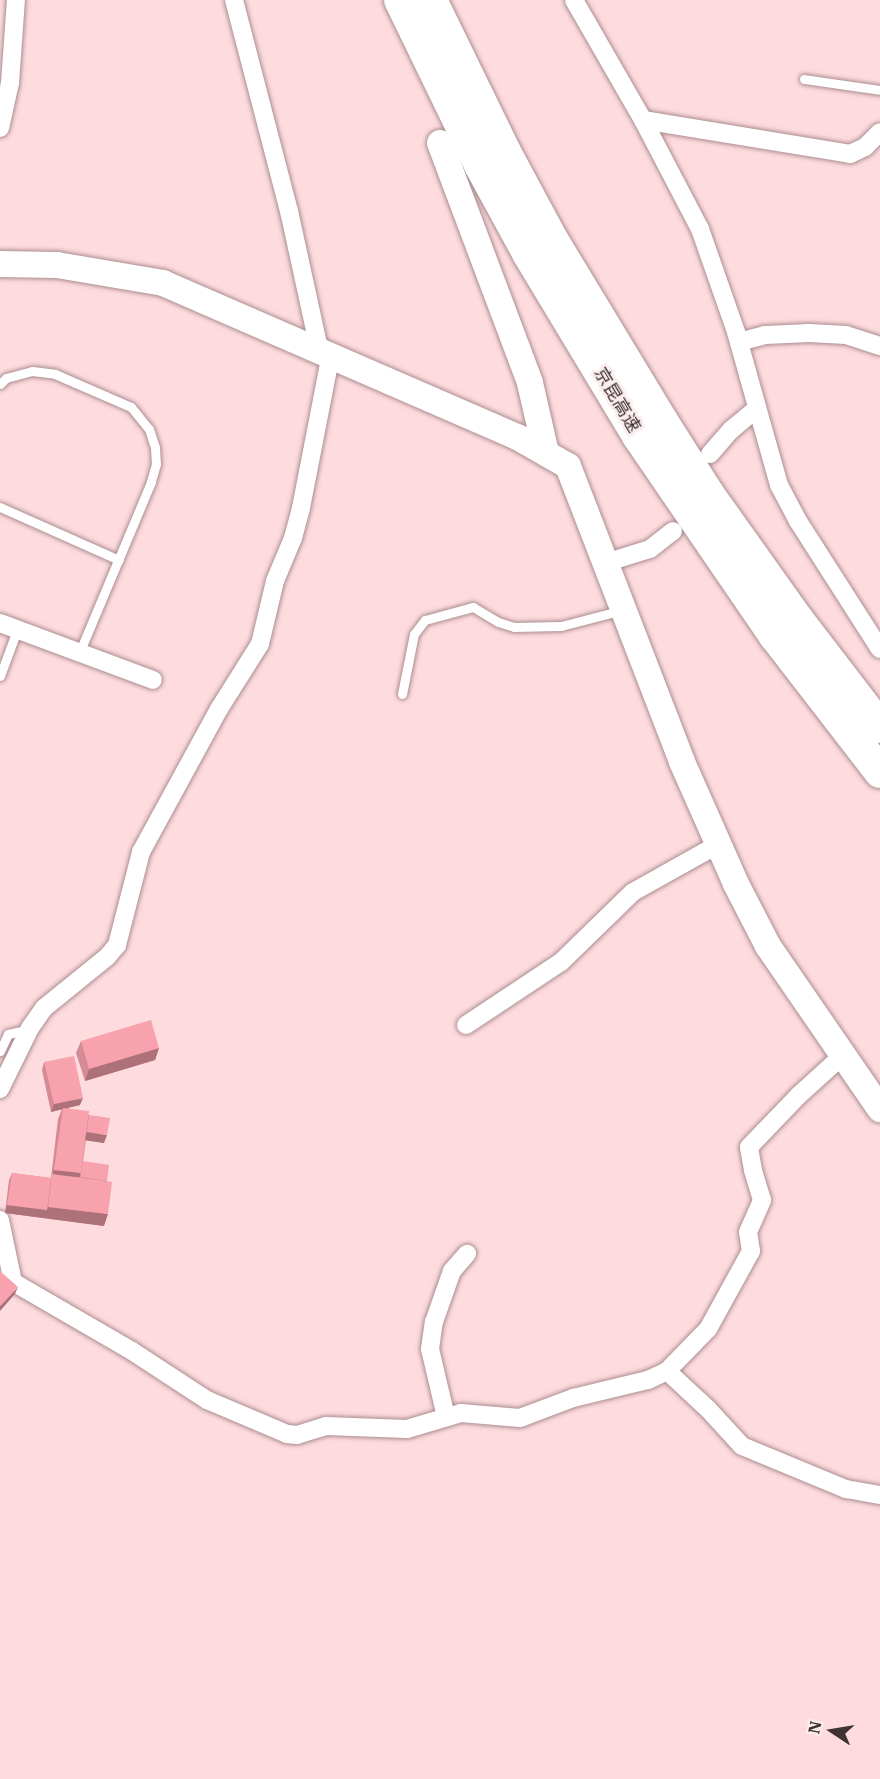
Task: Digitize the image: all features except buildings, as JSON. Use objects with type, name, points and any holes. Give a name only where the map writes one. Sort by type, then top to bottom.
[{"type":"highway","name":"京昆高速","points":[[400,0],[480,165],[529,255],[638,436],[775,636],[880,772]]},
{"type":"highway","name":"京昆高速","points":[[431,0],[505,152],[553,241],[662,421],[707,492],[798,620],[880,727]]},
{"type":"street","points":[[0,128],[9,83],[16,0]]},
{"type":"street","points":[[0,1089],[30,1029],[44,1008],[107,957],[117,945],[141,852],[219,709],[260,644],[275,580],[293,538],[301,508],[325,351],[234,0]]},
{"type":"street","points":[[574,0],[643,120],[700,229],[739,342],[779,485],[790,507],[880,649]]},
{"type":"street","points":[[643,120],[850,154],[865,147],[880,132]]},
{"type":"street","points":[[440,143],[530,383],[546,453]]},
{"type":"street","points":[[0,264],[57,264],[163,283],[325,351],[519,438],[568,466],[682,762],[718,844],[768,946],[880,1109]]},
{"type":"street","points":[[739,342],[765,335],[809,333],[846,335],[880,346]]},
{"type":"street","points":[[710,454],[731,430],[756,409]]},
{"type":"street","points":[[605,563],[650,549],[673,531]]},
{"type":"street","points":[[9,627],[153,680]]},
{"type":"street","points":[[466,1025],[561,962],[633,891],[718,844]]},
{"type":"street","points":[[0,1220],[13,1282],[132,1352],[207,1400],[248,1419],[297,1435],[326,1426],[407,1429],[466,1413],[520,1418],[573,1398],[648,1380],[667,1371],[708,1329],[751,1251],[748,1232],[762,1200],[749,1147],[799,1095],[842,1056]]},
{"type":"street","points":[[446,1417],[430,1349],[434,1322],[452,1271],[467,1254]]},
{"type":"street","points":[[667,1371],[708,1408],[742,1446],[846,1489],[880,1496]]},
{"type":"lane","points":[[804,79],[880,90]]},
{"type":"lane","points":[[0,384],[6,378],[32,371],[55,374],[131,407],[143,420],[155,447],[156,464],[152,482],[79,653]]},
{"type":"lane","points":[[0,507],[119,560]]},
{"type":"lane","points":[[402,694],[414,634],[424,620],[473,608],[498,622],[514,627],[561,627],[623,610]]},
{"type":"lane","points":[[0,676],[9,627]]},
{"type":"lane","points":[[0,1051],[8,1034],[30,1029]]}]
